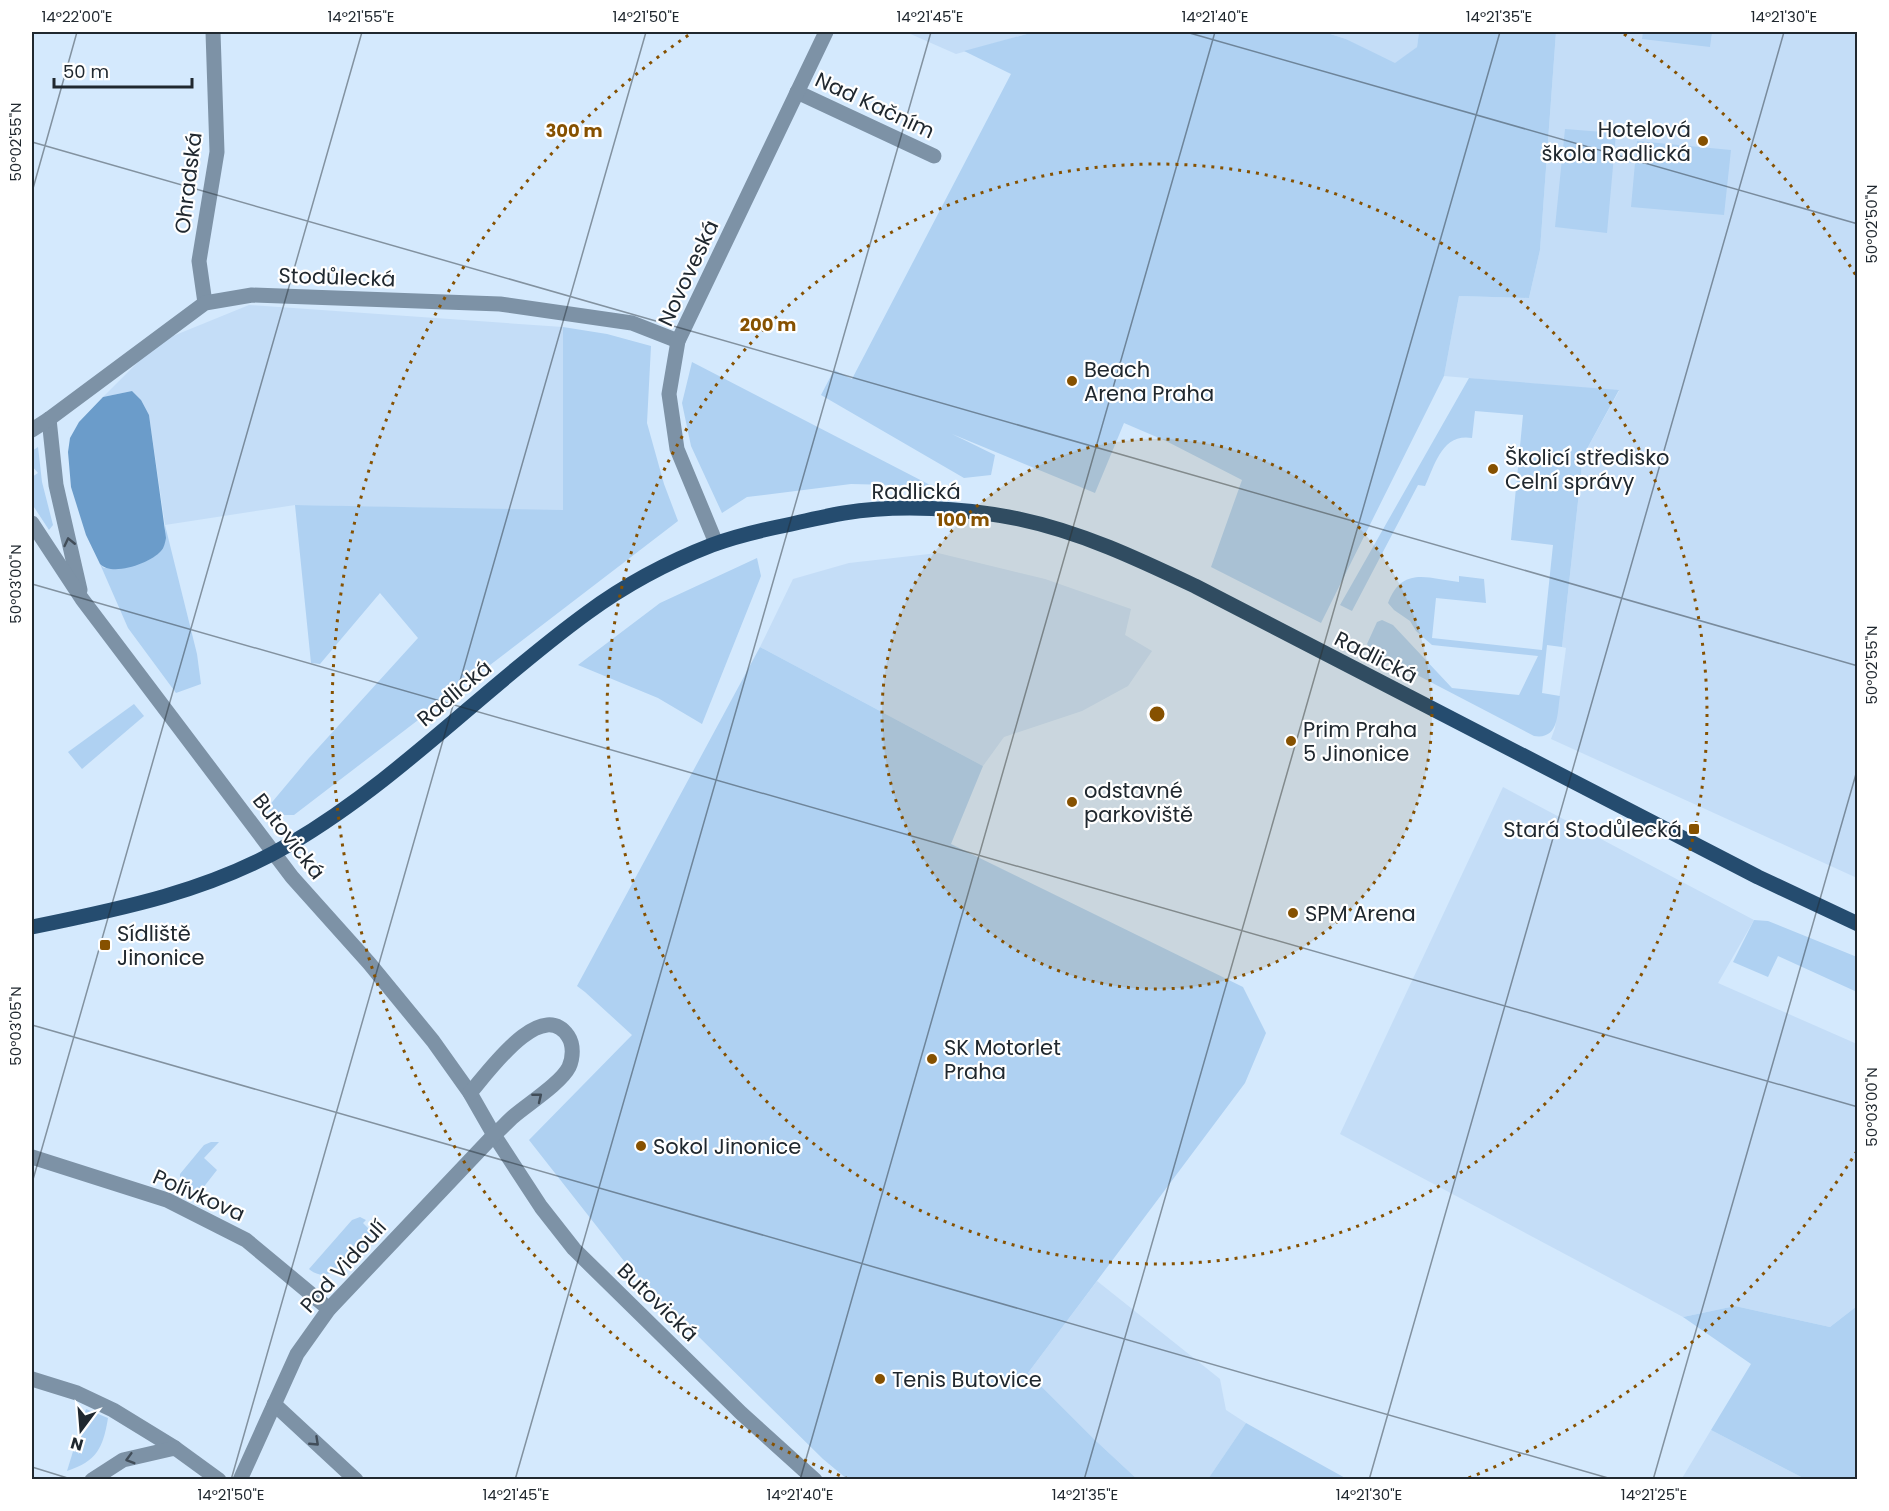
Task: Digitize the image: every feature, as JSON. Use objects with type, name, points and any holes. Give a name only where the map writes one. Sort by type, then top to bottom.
[{"type":"main road","name":"Radlická","points":[[32,927],[131,907],[171,895],[245,868],[274,853],[357,800],[532,655],[586,613],[646,575],[716,543],[770,529],[846,512],[920,508],[1018,519],[1070,533],[1122,552],[1195,586],[1758,877],[1857,924]]},
{"type":"street","name":"Ohradská","points":[[205,303],[200,261],[217,152],[213,32]]},
{"type":"street","name":"Novoveská","points":[[716,543],[677,449],[669,394],[678,341],[826,32]]},
{"type":"street","name":"Nad Kačním","points":[[797,92],[934,156]]},
{"type":"street","name":"Stodůlecká","points":[[32,430],[205,303],[252,295],[500,304],[632,323],[678,341]]},
{"type":"street","name":"Butovická","points":[[49,419],[56,485],[82,599]]},
{"type":"street","name":"Butovická","points":[[32,523],[82,599],[292,877],[433,1041],[470,1094],[541,1207],[574,1250],[741,1413],[815,1479]]},
{"type":"street","points":[[470,1094],[512,1045],[534,1029],[550,1026],[564,1032],[569,1038],[572,1059],[568,1070],[494,1135]]},
{"type":"street","name":"Pod Vidoulí","points":[[240,1479],[297,1354],[329,1309],[494,1135]]},
{"type":"street","name":"Polívkova","points":[[32,1157],[167,1200],[246,1240],[329,1309]]},
{"type":"street","points":[[32,1379],[113,1410],[175,1448],[219,1479]]},
{"type":"street","points":[[274,1404],[356,1479]]},
{"type":"street","points":[[92,1479],[123,1460],[175,1448]]},
{"type":"shaded area","points":[[906,32],[1034,32],[956,54]]},
{"type":"shaded area","points":[[1034,32],[1324,32],[1346,39],[1395,63],[1417,47],[1419,32],[1556,32],[1540,250],[1529,298],[1459,296],[1444,376],[1321,623],[1211,567],[1242,480],[1166,441],[1124,423],[1095,493],[952,434],[995,455],[991,475],[964,478],[821,395],[834,370],[852,379],[1011,74],[964,51]]},
{"type":"shaded area","points":[[1324,32],[1419,32],[1417,47],[1395,64],[1346,39]]},
{"type":"shaded area","points":[[1556,32],[1857,32],[1857,878],[1551,739],[1555,728],[1566,648],[1562,647],[1583,456],[1619,391],[1444,376],[1459,296],[1529,298],[1540,250]]},
{"type":"shaded area","points":[[1643,32],[1712,32],[1710,47],[1642,39]]},
{"type":"shaded area","points":[[1565,129],[1616,133],[1607,233],[1555,227]]},
{"type":"shaded area","points":[[1637,141],[1731,150],[1724,215],[1631,207]]},
{"type":"shaded area","points":[[249,305],[563,327],[564,511],[295,505],[165,525],[149,415],[132,391],[103,397],[146,354],[173,336]]},
{"type":"shaded area","points":[[563,327],[607,334],[651,346],[647,423],[664,484],[678,521],[294,815],[271,815],[268,807],[309,758],[418,638],[380,593],[320,664],[311,663],[295,505],[563,510]]},
{"type":"shaded area","points":[[692,362],[932,486],[851,484],[747,497],[722,513],[691,446],[682,403]]},
{"type":"shaded area","points":[[1469,378],[1619,390],[1583,456],[1562,647],[1547,645],[1542,693],[1560,696],[1558,710],[1552,730],[1542,736],[1534,736],[1371,651],[1367,644],[1377,622],[1382,620],[1393,625],[1452,688],[1519,695],[1538,656],[1432,645],[1416,631],[1410,621],[1388,603],[1394,591],[1408,579],[1426,577],[1459,582],[1459,576],[1484,579],[1486,603],[1436,598],[1432,638],[1542,650],[1553,545],[1511,540],[1523,415],[1475,411],[1472,438],[1453,440],[1447,445],[1436,460],[1425,486],[1418,485],[1352,611],[1340,605]]},
{"type":"shaded area","points":[[132,391],[141,400],[149,415],[166,538],[162,550],[156,556],[131,567],[113,569],[100,564],[86,535],[71,487],[68,452],[70,438],[79,422],[103,397]]},
{"type":"shaded area","points":[[38,447],[42,482],[53,525],[49,530],[32,504],[32,477],[38,473],[32,466],[32,451]]},
{"type":"shaded area","points":[[165,525],[197,654],[201,684],[176,693],[128,628],[100,564],[104,568],[127,565],[155,556],[165,538]]},
{"type":"shaded area","points":[[938,553],[1045,579],[1131,609],[1125,635],[1152,651],[1128,686],[1082,711],[1004,737],[983,766],[760,647],[793,579],[849,563]]},
{"type":"shaded area","points":[[757,558],[761,576],[702,724],[658,698],[578,665],[660,603]]},
{"type":"shaded area","name":"SK Motorlet Praha","points":[[760,647],[983,766],[951,844],[1243,987],[1266,1033],[1245,1083],[1028,1373],[1137,1479],[847,1479],[823,1459],[631,1270],[529,1140],[632,1035],[577,986]]},
{"type":"shaded area","points":[[134,704],[144,716],[82,769],[68,752]]},
{"type":"shaded area","points":[[1503,787],[1754,920],[1718,983],[1857,1044],[1857,1306],[1830,1327],[1735,1306],[1683,1317],[1340,1134]]},
{"type":"shaded area","points":[[1754,920],[1768,921],[1857,957],[1857,992],[1778,956],[1768,977],[1733,962]]},
{"type":"shaded area","points":[[219,1142],[204,1158],[217,1170],[199,1193],[183,1184],[180,1174],[204,1145]]},
{"type":"shaded area","points":[[360,1217],[366,1220],[363,1223],[369,1229],[372,1226],[375,1230],[366,1240],[366,1248],[359,1248],[330,1273],[316,1274],[309,1269],[352,1220]]},
{"type":"shaded area","points":[[1097,1281],[1220,1379],[1226,1410],[1246,1423],[1208,1479],[1137,1479],[1028,1373]]},
{"type":"shaded area","points":[[1735,1306],[1830,1327],[1857,1306],[1857,1479],[1805,1479],[1711,1430],[1751,1364],[1683,1317]]},
{"type":"shaded area","points":[[86,1409],[108,1418],[104,1438],[92,1458],[67,1471]]},
{"type":"shaded area","points":[[1246,1423],[1347,1479],[1208,1479]]},
{"type":"shaded area","points":[[1711,1430],[1805,1479],[1681,1480]]},
{"type":"place","name":"Hotelová škola Radlická","points":[[1703,141]]},
{"type":"place","name":"Beach Arena Praha","points":[[1072,381]]},
{"type":"place","name":"Školicí středisko Celní správy","points":[[1493,469]]},
{"type":"place","name":"Prim Praha 5 Jinonice","points":[[1291,741]]},
{"type":"place","name":"odstavné parkoviště","points":[[1072,802]]},
{"type":"place","name":"Stará Stodůlecká","points":[[1694,829]]},
{"type":"place","name":"SPM Arena","points":[[1293,913]]},
{"type":"place","name":"Sídliště Jinonice","points":[[105,945]]},
{"type":"place","name":"SK Motorlet Praha","points":[[932,1059]]},
{"type":"place","name":"Sokol Jinonice","points":[[641,1146]]},
{"type":"place","name":"Tenis Butovice","points":[[880,1379]]}]
